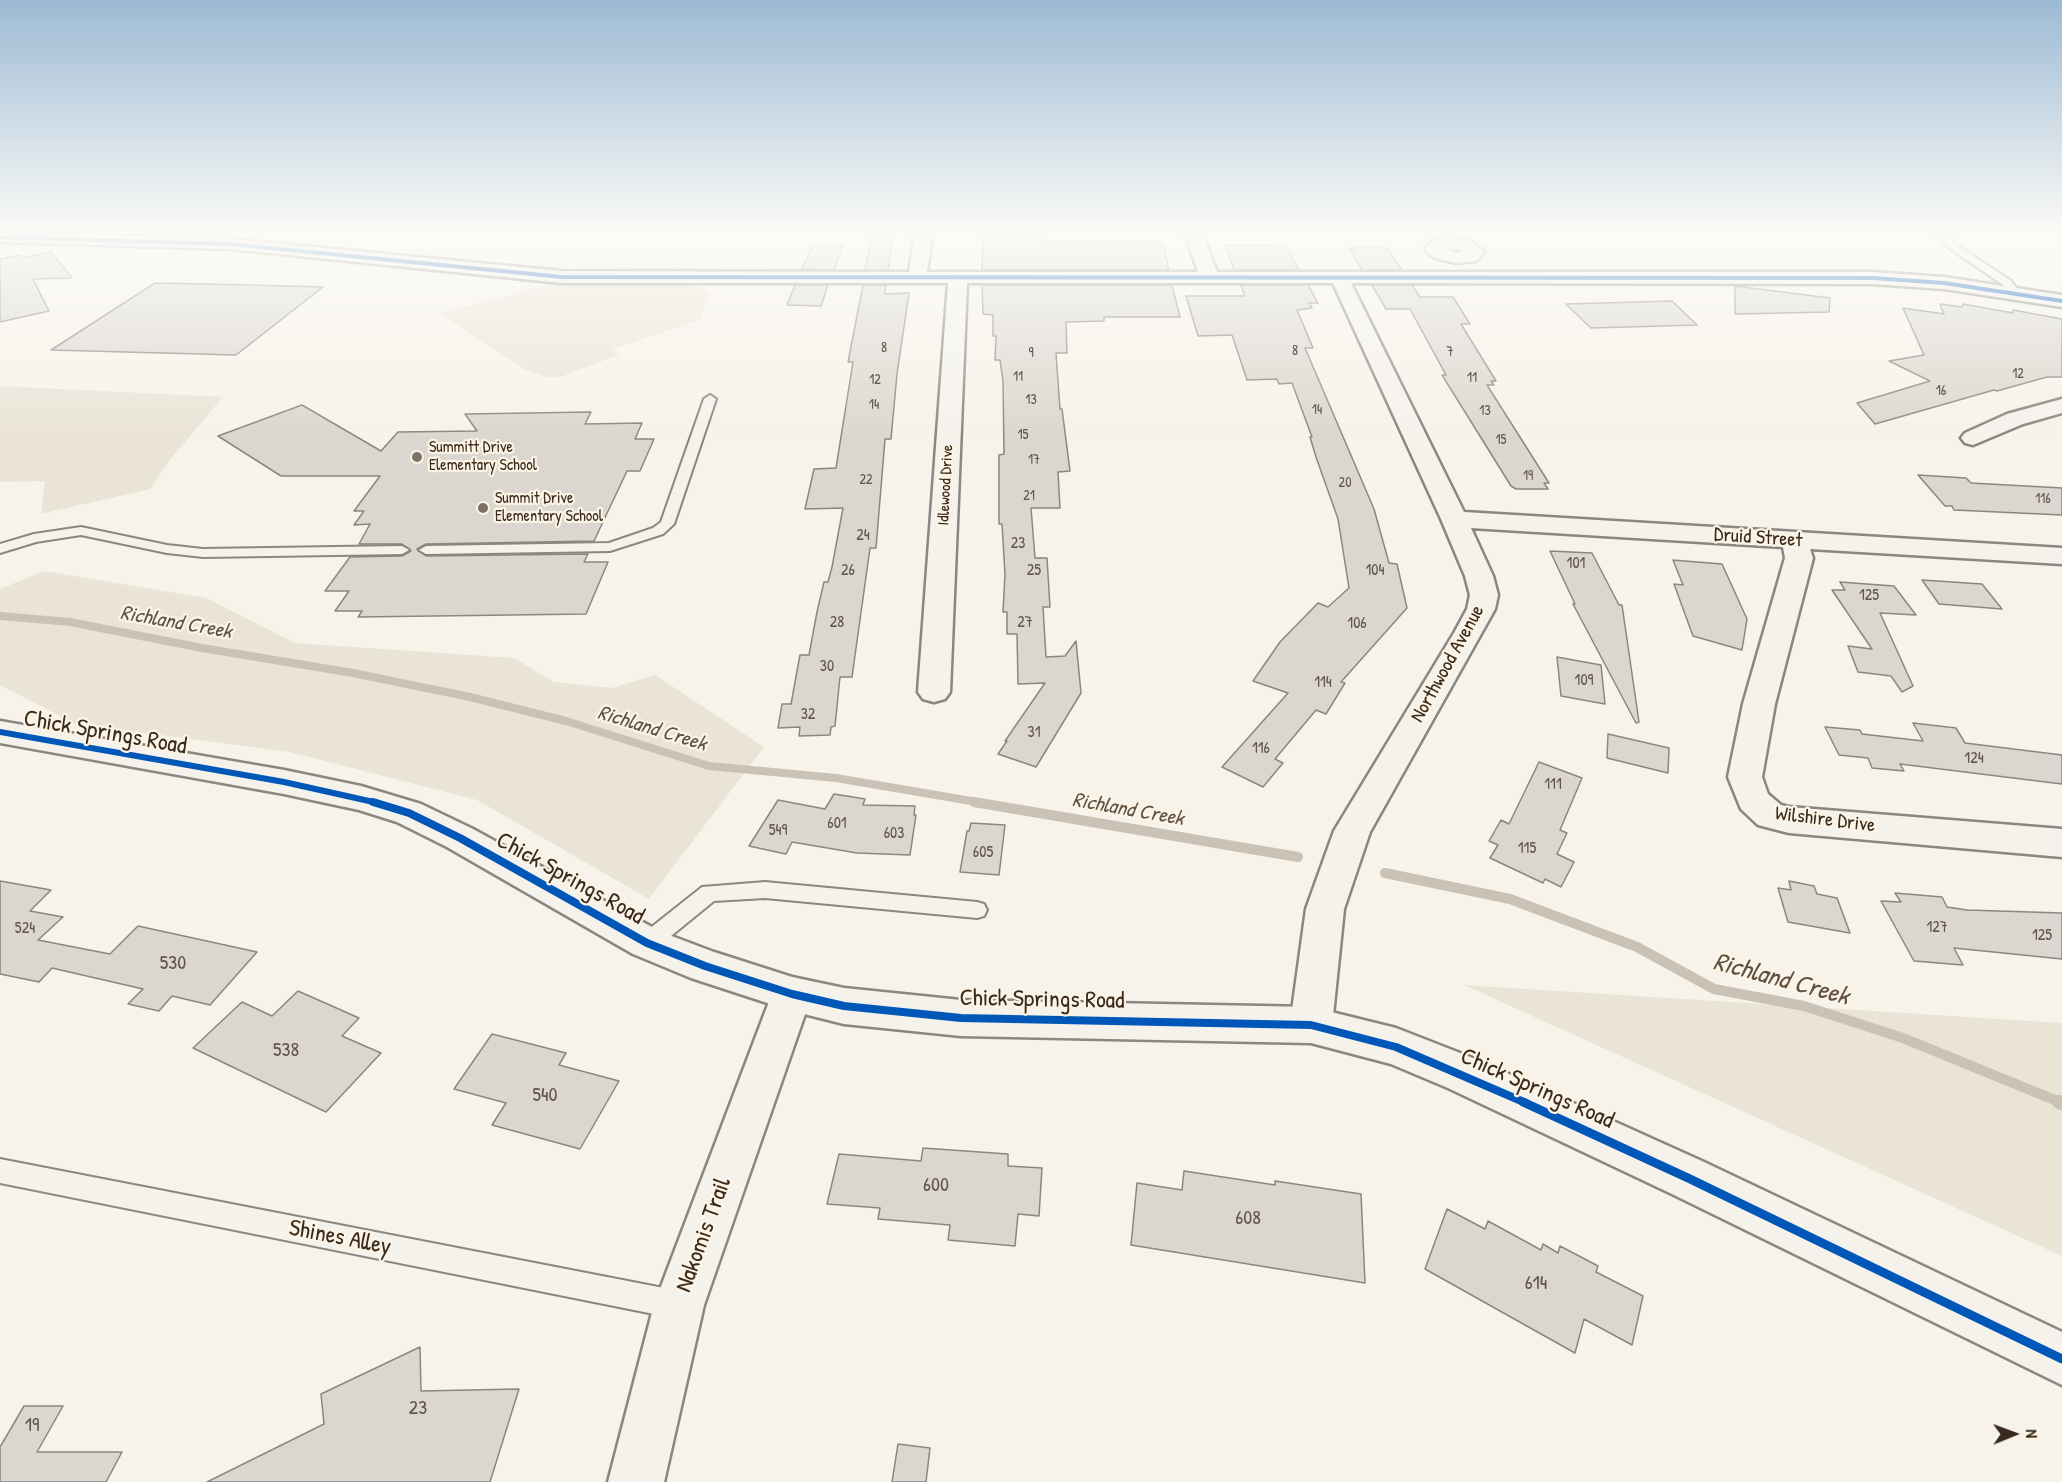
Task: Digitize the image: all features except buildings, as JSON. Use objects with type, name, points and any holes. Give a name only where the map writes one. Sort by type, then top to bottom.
[{"type":"street","name":"Idlewood Drive","points":[[934,692],[957,299]]},
{"type":"street","name":"Northwood Avenue","points":[[1311,1025],[1325,909],[1352,831],[1482,609],[1485,594],[1454,519],[1350,299]]},
{"type":"street","points":[[1972,438],[2015,420],[2062,406]]},
{"type":"street","name":"Druid Street","points":[[1454,519],[2062,556]]},
{"type":"street","name":"Wilshire Drive","points":[[1795,541],[1799,558],[1759,704],[1745,777],[1753,800],[1770,816],[1789,819],[2062,843]]},
{"type":"street","name":"Chick Springs Road","points":[[6,731],[284,782],[362,798],[409,813],[460,838],[647,943],[705,966],[792,994],[844,1006],[962,1018],[1311,1025],[1396,1047],[1463,1074],[1688,1178],[2062,1359]]},
{"type":"street","name":"Nakomis Trail","points":[[636,1482],[679,1305],[792,994]]},
{"type":"lane","points":[[426,550],[610,547],[658,531],[667,524],[710,399]]},
{"type":"lane","points":[[0,549],[34,538],[81,531],[167,549],[203,553],[402,550]]},
{"type":"lane","points":[[647,943],[709,893],[765,890],[977,910]]},
{"type":"lane","name":"Shines Alley","points":[[0,1171],[679,1305]]},
{"type":"shaded area","points":[[493,299],[708,299],[700,320],[613,349],[619,355],[560,377],[545,377],[527,371],[440,314]]},
{"type":"shaded area","points":[[0,386],[223,397],[168,462],[150,489],[41,514],[45,481],[0,482]]},
{"type":"shaded area","points":[[44,571],[206,598],[295,643],[514,658],[554,682],[612,688],[655,675],[764,747],[649,899],[477,800],[290,752],[75,724],[0,685],[0,589]]},
{"type":"shaded area","points":[[1464,985],[2062,1023],[2062,1256]]},
{"type":"waterway","name":"Richland Creek","points":[[0,616],[70,622],[202,648],[353,673],[470,697],[566,721],[709,766],[836,778],[983,803]]},
{"type":"waterway","name":"Richland Creek","points":[[974,802],[1298,857]]},
{"type":"waterway","name":"Richland Creek","points":[[1385,873],[1510,899],[1637,947],[1714,989],[1804,1006],[1903,1038],[2062,1103],[2059,1102]]},
{"type":"cycle path","points":[[2050,299],[2062,301]]},
{"type":"cycle path","points":[[0,732],[284,782],[361,798],[409,813],[460,838],[647,943],[705,966],[792,994],[844,1006],[961,1018],[1311,1025],[1396,1047],[1463,1074],[1688,1178],[2062,1359]]},
{"type":"place","name":"Summitt Drive Elementary School","points":[[417,457]]},
{"type":"place","name":"Summit Drive Elementary School","points":[[483,508]]}]
